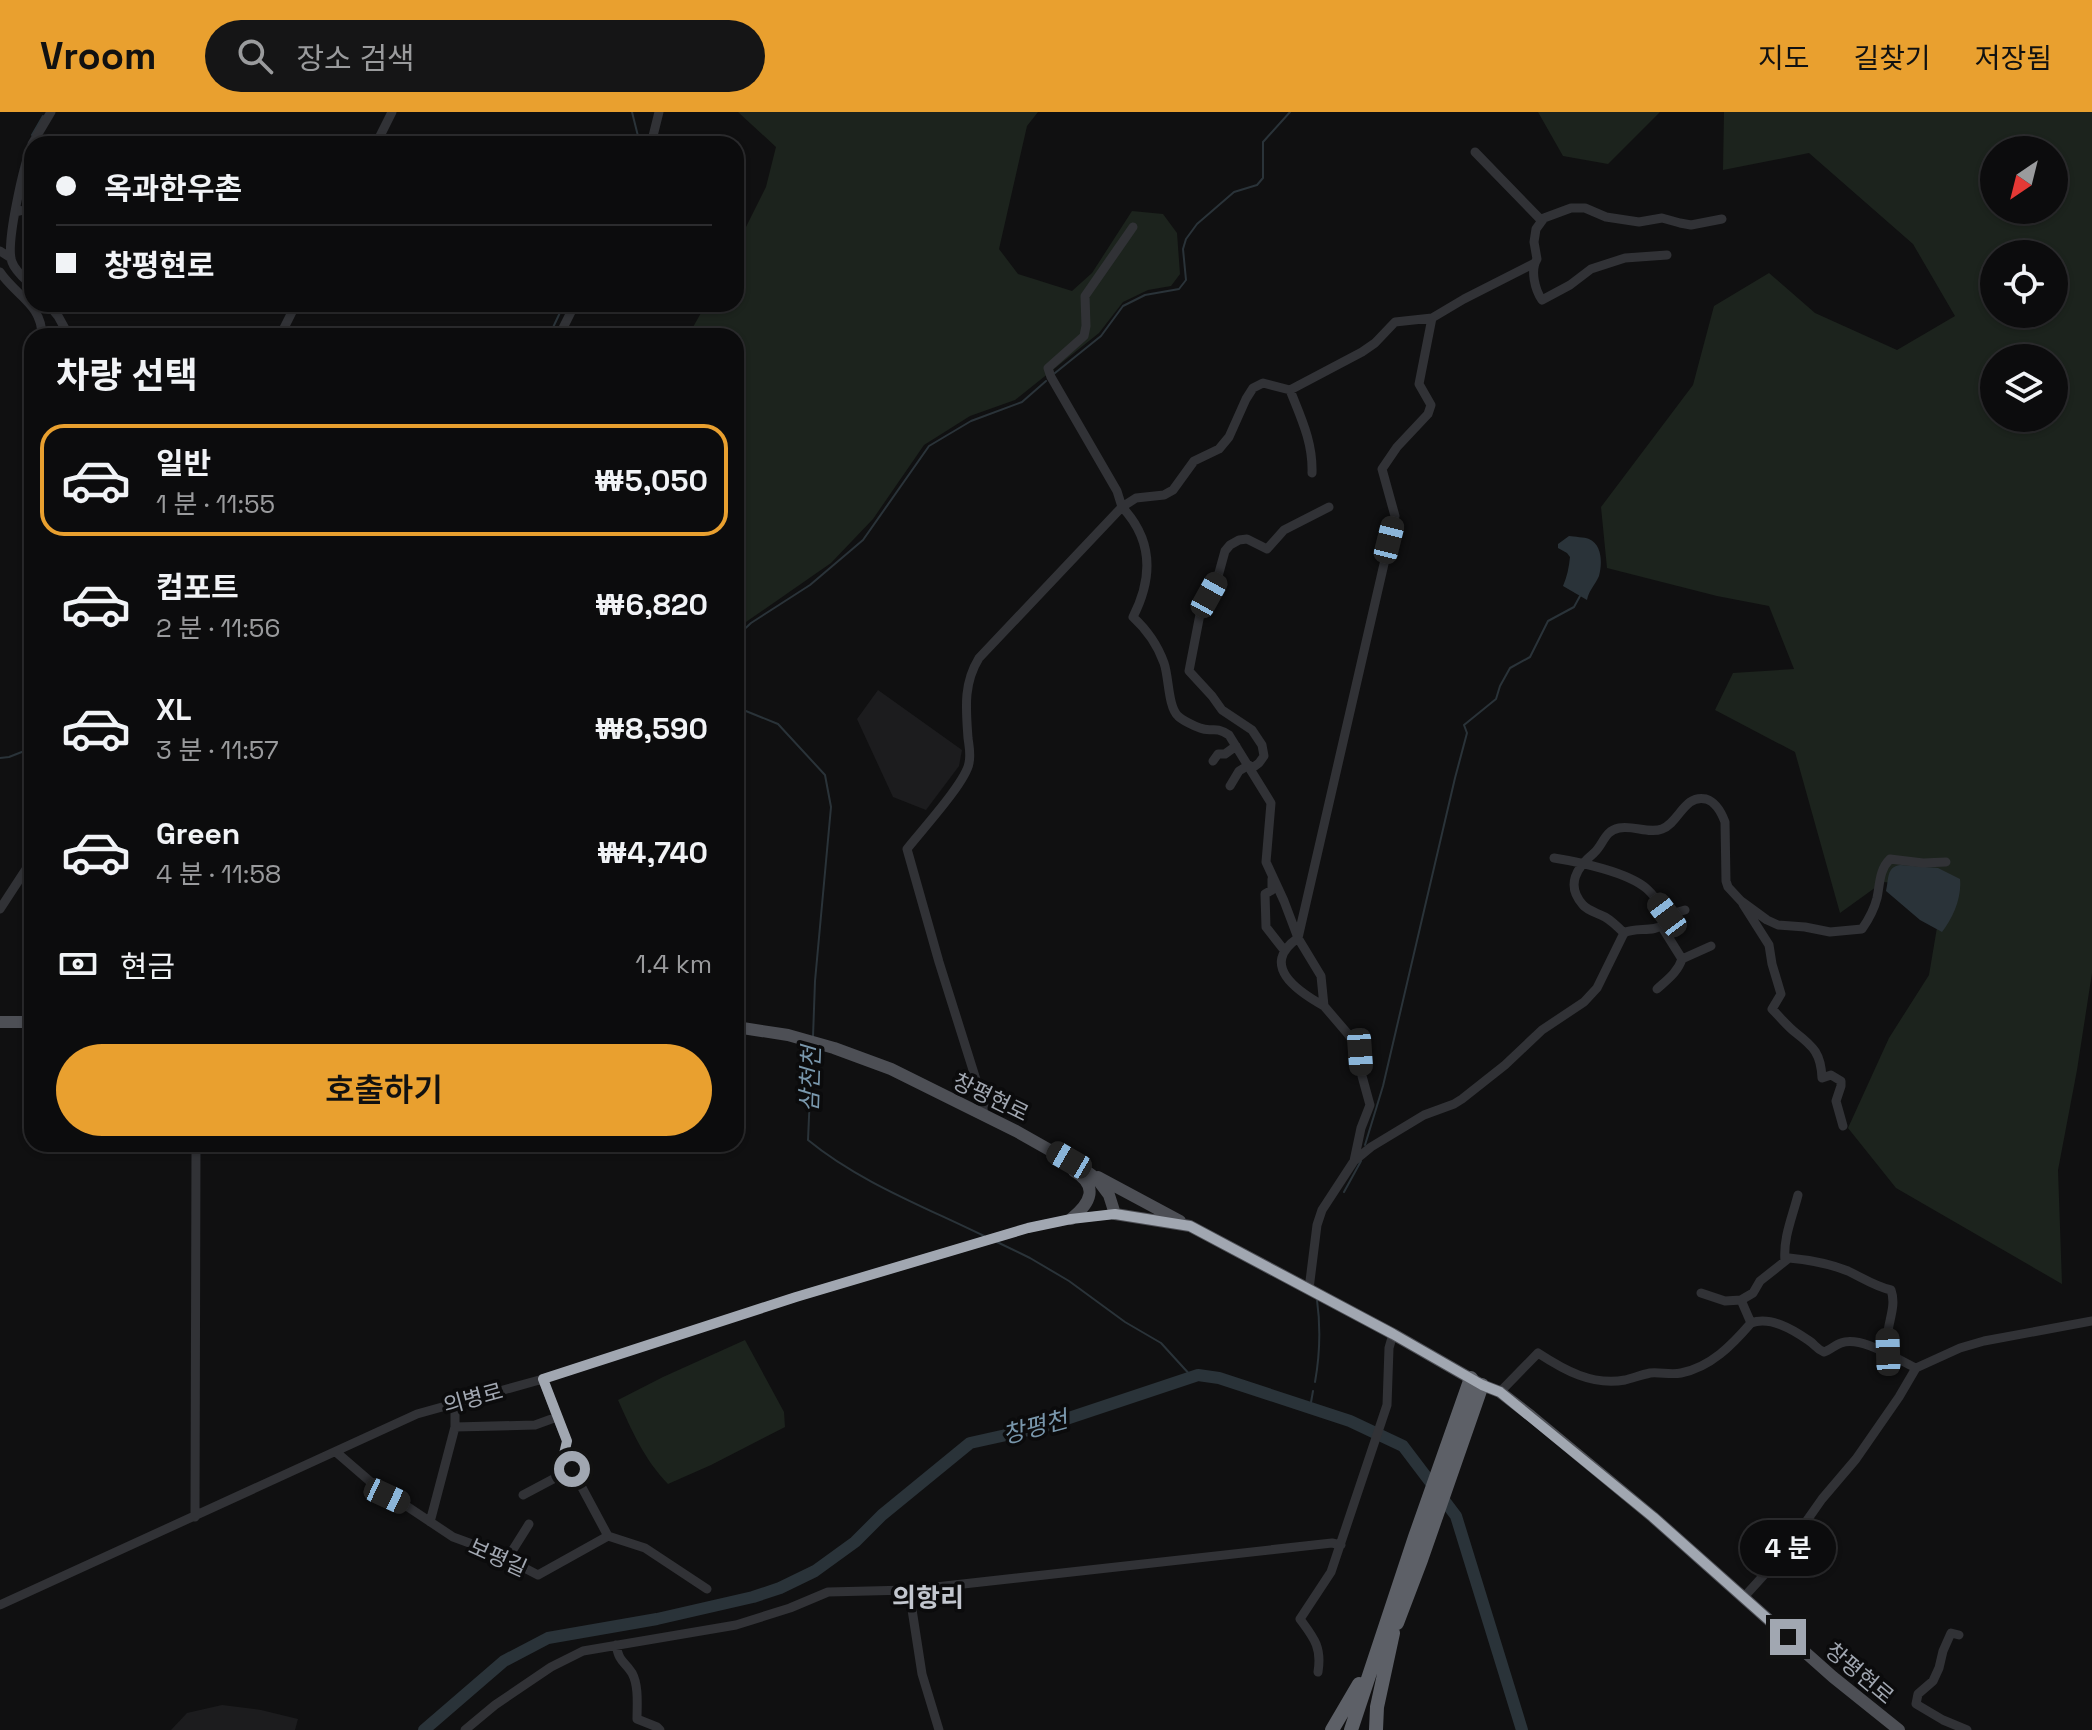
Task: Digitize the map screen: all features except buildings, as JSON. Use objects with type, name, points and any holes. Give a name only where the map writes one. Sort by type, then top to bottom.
[{"type":"highway","points":[[1361,1730],[1415,1537],[1445,1450],[1476,1381]]},
{"type":"highway","points":[[1351,1730],[1421,1560],[1454,1465],[1476,1381]]},
{"type":"highway","points":[[1332,1730],[1390,1631]]},
{"type":"highway","points":[[1376,1730],[1390,1631]]},
{"type":"main road","points":[[0,1022],[24,1022]]},
{"type":"main road","name":"창평현로","points":[[744,1028],[793,1036],[891,1069],[1037,1142],[1085,1170],[1097,1179],[1109,1195],[1115,1214],[1190,1226],[1500,1392],[1612,1482],[1890,1728]]},
{"type":"main road","points":[[1037,1142],[1050,1156],[1084,1177],[1088,1185],[1090,1196],[1084,1209],[1071,1219]]},
{"type":"main road","points":[[1085,1170],[1190,1226]]},
{"type":"street","points":[[37,136],[51,112]]},
{"type":"street","points":[[380,136],[392,112]]},
{"type":"street","points":[[653,136],[659,112]]},
{"type":"street","points":[[1475,152],[1542,221]]},
{"type":"street","points":[[24,178],[11,243],[13,266],[24,278]]},
{"type":"street","points":[[982,1115],[984,1105],[907,849],[961,781],[969,766],[966,696],[969,679],[979,658],[1122,507],[1136,498],[1164,495],[1173,490],[1194,461],[1219,449],[1229,437],[1253,388],[1263,383],[1290,390],[1362,352],[1395,322],[1432,318],[1533,264],[1537,259],[1534,242],[1536,229],[1544,218],[1571,208],[1585,208],[1606,217],[1639,222],[1662,218],[1691,225],[1722,219]]},
{"type":"street","points":[[16,212],[24,210]]},
{"type":"street","points":[[1133,227],[1085,296],[1084,336],[1048,368],[1117,491],[1122,507],[1134,519],[1144,544],[1148,562],[1143,598],[1133,617],[1144,628],[1163,659],[1177,716],[1202,730],[1220,728],[1229,735],[1271,803],[1266,862],[1298,938],[1321,976],[1324,1006]]},
{"type":"street","points":[[0,251],[11,258]]},
{"type":"street","points":[[1533,264],[1542,300],[1591,269],[1625,258],[1667,255]]},
{"type":"street","points":[[0,272],[24,298]]},
{"type":"street","points":[[1354,1161],[1370,1105],[1362,1076],[1360,1052],[1324,1006],[1301,992],[1286,975],[1281,963],[1284,950],[1298,938],[1395,516],[1382,469],[1397,447],[1428,414],[1431,405],[1419,384],[1432,318]]},
{"type":"street","points":[[1290,390],[1307,430],[1313,455],[1312,473]]},
{"type":"street","points":[[1230,786],[1239,771],[1259,763],[1264,756],[1262,745],[1252,730],[1222,710],[1189,671],[1201,609],[1217,580],[1225,551],[1230,545],[1247,539],[1267,549],[1284,530],[1329,507]]},
{"type":"street","points":[[1213,761],[1218,754],[1225,754],[1236,746]]},
{"type":"street","points":[[1624,933],[1604,916],[1582,905],[1574,878],[1581,863],[1596,851],[1613,829],[1663,829],[1692,801],[1711,801],[1725,822],[1728,887],[1741,901],[1769,945],[1781,994],[1772,1009],[1810,1043],[1819,1059],[1822,1078],[1831,1075],[1841,1081],[1836,1101],[1843,1126]]},
{"type":"street","points":[[1309,1289],[1317,1225],[1322,1210],[1354,1161],[1424,1115],[1462,1099],[1542,1030],[1584,1002],[1597,988],[1624,933],[1662,927],[1668,918],[1644,886],[1581,863],[1554,858]]},
{"type":"street","points":[[1741,901],[1778,925],[1830,932],[1862,929],[1871,917],[1883,866],[1890,859],[1946,862]]},
{"type":"street","points":[[0,909],[24,872]]},
{"type":"street","points":[[1272,878],[1272,890],[1265,894],[1266,927],[1284,950]]},
{"type":"street","points":[[1667,915],[1685,910]]},
{"type":"street","points":[[1662,927],[1682,959]]},
{"type":"street","points":[[1657,989],[1682,959],[1711,946]]},
{"type":"street","points":[[195,1517],[196,1152]]},
{"type":"street","points":[[1785,1261],[1786,1234],[1798,1195]]},
{"type":"street","points":[[1071,1219],[1115,1214]]},
{"type":"street","name":"의병로","points":[[0,1605],[417,1414],[543,1379],[796,1297],[1028,1228],[1071,1219]]},
{"type":"street","points":[[1701,1293],[1725,1301],[1741,1300],[1753,1293],[1760,1281],[1789,1258],[1818,1260],[1891,1290],[1888,1352]]},
{"type":"street","points":[[1741,1300],[1751,1323]]},
{"type":"street","points":[[1500,1392],[1538,1353],[1571,1373],[1604,1381],[1651,1373],[1679,1373],[1700,1367],[1728,1349],[1756,1321],[1783,1326],[1812,1342],[1817,1350],[1824,1352],[1844,1341],[1888,1352],[1916,1368]]},
{"type":"street","points":[[1744,1597],[1784,1553],[1822,1499],[1856,1459],[1916,1368],[1984,1341],[2092,1321]]},
{"type":"street","points":[[1318,1672],[1321,1657],[1313,1637],[1300,1619],[1331,1572],[1387,1405],[1389,1348],[1393,1334]]},
{"type":"street","points":[[543,1379],[567,1441],[564,1454],[608,1536],[645,1548],[707,1589]]},
{"type":"street","points":[[430,1522],[455,1427],[455,1404]]},
{"type":"street","points":[[455,1427],[535,1425],[557,1417]]},
{"type":"street","name":"보평길","points":[[336,1452],[387,1496],[453,1537],[494,1552],[538,1575],[608,1536]]},
{"type":"street","points":[[523,1495],[572,1469]]},
{"type":"street","points":[[507,1559],[529,1524]]},
{"type":"street","points":[[465,1730],[495,1705],[551,1667],[583,1651],[727,1627],[790,1608],[828,1592],[909,1590],[1332,1543],[1341,1545]]},
{"type":"street","points":[[909,1590],[922,1674],[939,1730]]},
{"type":"street","points":[[1959,1635],[1951,1633],[1933,1681],[1918,1694],[1916,1704],[1967,1730]]},
{"type":"street","points":[[616,1645],[619,1658],[633,1675],[637,1691],[637,1719],[660,1730]]},
{"type":"shaded area","points":[[738,112],[1038,112],[1027,126],[999,249],[1018,274],[1072,291],[1092,273],[1132,211],[1163,214],[1177,233],[1180,274],[1171,286],[1148,290],[1123,302],[1099,333],[1015,400],[970,416],[924,445],[873,519],[831,563],[744,624],[744,328],[692,328],[702,312],[744,312],[744,231],[766,187],[776,147]]},
{"type":"shaded area","points":[[1538,112],[1660,112],[1608,164],[1563,156]]},
{"type":"shaded area","points":[[1724,112],[2092,112],[2092,973],[2058,1170],[2062,1284],[1896,1188],[1848,1128],[1889,1038],[1929,975],[1944,886],[1883,882],[1840,913],[1795,752],[1715,710],[1733,673],[1794,669],[1769,606],[1607,568],[1601,507],[1693,385],[1714,306],[1769,273],[1815,313],[1897,350],[1955,316],[1913,244],[1809,153],[1723,170]]},
{"type":"shaded area","points":[[1569,536],[1589,539],[1599,550],[1599,576],[1587,600],[1563,586],[1570,557],[1558,548],[1558,544]]},
{"type":"shaded area","points":[[878,690],[962,750],[959,766],[926,810],[893,797],[857,719]]},
{"type":"shaded area","points":[[1900,865],[1938,868],[1960,879],[1956,907],[1942,932],[1920,920],[1886,891],[1890,871]]},
{"type":"shaded area","points":[[745,1340],[784,1412],[785,1427],[668,1484],[645,1455],[618,1400]]},
{"type":"shaded area","points":[[222,1705],[298,1719],[295,1730],[171,1730],[187,1713]]},
{"type":"waterway","points":[[632,112],[638,136]]},
{"type":"waterway","points":[[1055,373],[1101,336],[1123,306],[1145,295],[1179,289],[1186,280],[1183,249],[1186,239],[1197,224],[1234,192],[1257,185],[1263,178],[1263,142],[1290,112]]},
{"type":"waterway","points":[[32,135],[43,116]]},
{"type":"waterway","points":[[553,328],[560,312]]},
{"type":"waterway","points":[[744,630],[810,585],[863,540],[929,446],[971,421],[1022,402],[1046,381]]},
{"type":"waterway","points":[[1365,1145],[1383,1086],[1467,733],[1464,725],[1496,699],[1510,668],[1530,657],[1548,621],[1574,607],[1580,596]]},
{"type":"waterway","name":"삼천천","points":[[744,710],[778,724],[825,775],[831,807],[813,1037]]},
{"type":"waterway","name":"삼천천","points":[[0,758],[24,751]]},
{"type":"waterway","name":"삼천천","points":[[812,1048],[808,1140],[849,1169],[984,1236]]},
{"type":"waterway","points":[[1344,1192],[1361,1161]]},
{"type":"waterway","name":"삼천천","points":[[997,1242],[1069,1281],[1125,1322],[1161,1343],[1192,1377]]},
{"type":"waterway","points":[[1315,1382],[1319,1341],[1317,1300]]},
{"type":"waterway","name":"창평천","points":[[424,1730],[504,1661],[548,1638],[657,1619],[753,1597],[815,1571],[855,1542],[882,1515],[970,1443],[1042,1427],[1198,1375],[1219,1378],[1350,1421],[1403,1446],[1456,1516],[1522,1730]]},
{"type":"waterway","points":[[1310,1408],[1313,1391]]},
{"type":"district","name":"의항리","points":[[928,1598]]},
{"type":"route","points":[[572,1469],[564,1454],[567,1441],[543,1379],[796,1297],[1028,1228],[1115,1214],[1190,1226],[1500,1392],[1653,1517],[1788,1637]]}]
